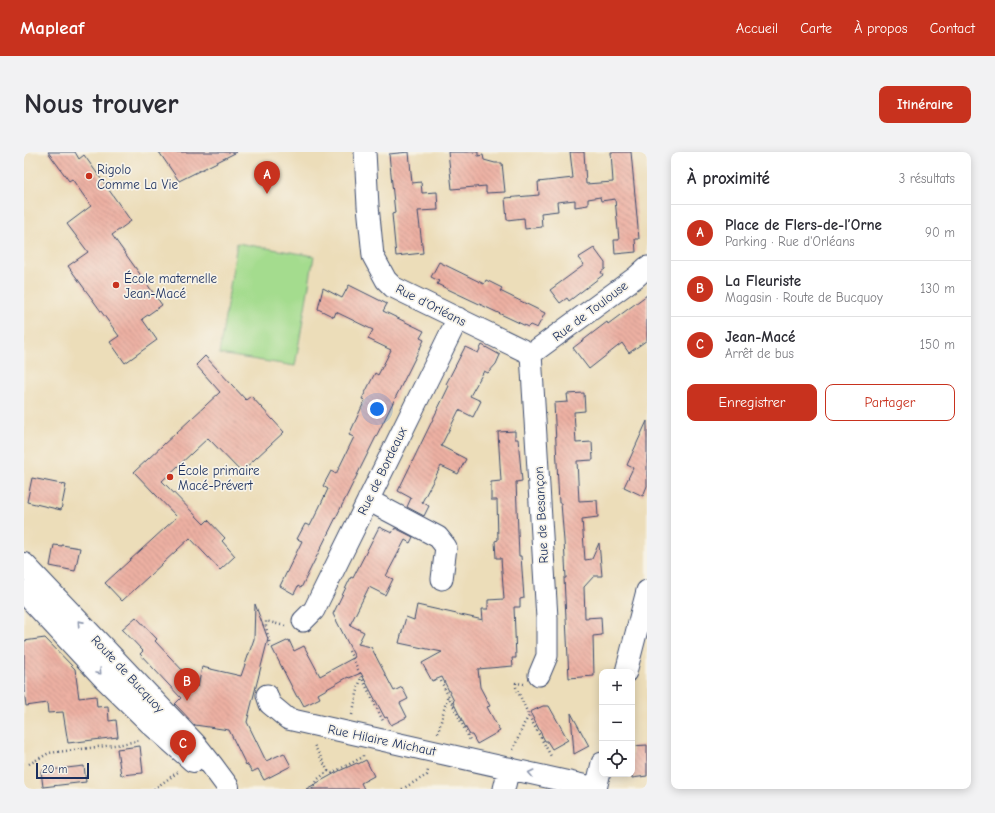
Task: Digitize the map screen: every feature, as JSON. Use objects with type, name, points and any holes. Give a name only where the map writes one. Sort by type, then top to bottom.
[{"type":"main road","name":"Route de Bucquoy","points":[[24,564],[194,744],[229,788]]},
{"type":"main road","name":"Route de Bucquoy","points":[[24,592],[105,679],[156,728],[192,760],[229,788]]},
{"type":"street","name":"Rue d'Orléans","points":[[365,152],[373,256],[386,280],[394,287],[531,354]]},
{"type":"street","name":"Rue de Toulouse","points":[[531,354],[636,277],[647,267]]},
{"type":"street","name":"Rue de Bordeaux","points":[[303,621],[314,610],[458,318]]},
{"type":"street","name":"Rue de Besançon","points":[[531,354],[547,618],[547,656],[539,675]]},
{"type":"street","points":[[368,500],[438,537],[446,547],[442,579]]},
{"type":"street","points":[[627,669],[647,591]]},
{"type":"street","name":"Rue Hilaire Michaut","points":[[267,695],[270,704],[288,719],[596,789]]},
{"type":"street","points":[[504,789],[509,768]]},
{"type":"street","points":[[596,789],[599,776]]},
{"type":"path","points":[[270,646],[266,621],[294,628],[303,621]]},
{"type":"path","points":[[308,724],[308,733],[328,771],[332,773],[362,757],[367,747],[386,727],[349,652]]},
{"type":"path","points":[[539,675],[532,679],[530,684],[516,683],[516,686],[529,716],[555,764]]},
{"type":"path","points":[[348,733],[361,677]]},
{"type":"path","points":[[441,681],[472,744],[468,759]]},
{"type":"path","points":[[509,768],[511,757],[524,724],[529,716]]},
{"type":"path","points":[[29,764],[49,753],[122,744],[148,739],[156,728]]},
{"type":"path","points":[[154,789],[192,760]]},
{"type":"path","points":[[312,789],[318,779],[328,771]]},
{"type":"green space","points":[[237,243],[314,256],[295,366],[219,354]]},
{"type":"building","points":[[48,152],[75,152],[79,159],[84,155],[131,221],[112,235],[162,305],[142,319],[157,340],[125,363],[110,342],[119,336],[68,266],[88,252],[67,224],[91,206],[72,179],[69,181]]},
{"type":"building","points":[[159,152],[237,152],[179,181]]},
{"type":"building","points":[[409,152],[412,183],[421,182],[422,193],[437,192],[438,210],[418,211],[423,253],[396,256],[392,214],[395,213],[389,154]]},
{"type":"building","points":[[448,152],[478,152],[478,156],[483,155],[484,160],[502,163],[505,192],[486,193],[486,186],[452,189]]},
{"type":"building","points":[[570,152],[584,152],[586,184],[613,182],[611,152],[631,152],[639,239],[635,239],[636,252],[615,254],[614,240],[619,240],[615,199],[601,201],[600,197],[588,199],[588,205],[575,207],[575,200],[557,202],[558,211],[541,213],[542,227],[525,229],[524,218],[507,220],[505,198],[539,195],[538,182],[573,178]]},
{"type":"building","points":[[594,248],[605,263],[605,269],[601,272],[603,275],[569,301],[567,298],[560,303],[550,290],[584,265],[578,258]]},
{"type":"building","points":[[439,262],[484,284],[486,280],[502,288],[500,291],[545,313],[537,328],[530,325],[528,327],[437,284],[439,281],[431,277]]},
{"type":"building","points":[[349,285],[387,304],[383,311],[424,331],[420,338],[424,340],[301,588],[298,586],[294,594],[280,586],[302,541],[297,539],[305,524],[310,526],[319,508],[328,489],[323,486],[331,471],[336,474],[354,437],[349,435],[365,400],[362,399],[375,373],[378,375],[391,350],[368,339],[373,330],[336,312],[334,317],[318,309],[323,288],[342,298]]},
{"type":"building","points":[[647,295],[647,340],[629,353],[622,343],[589,369],[573,348],[607,322],[608,324]]},
{"type":"building","points":[[482,345],[500,355],[496,364],[488,373],[484,371],[470,396],[481,401],[473,417],[459,410],[441,446],[466,459],[458,474],[441,466],[422,502],[429,506],[424,516],[407,507],[411,498],[398,491],[449,386],[446,384],[465,347],[478,353]]},
{"type":"building","points":[[205,356],[246,400],[251,396],[284,432],[241,472],[208,438],[162,481],[204,524],[208,520],[225,538],[222,541],[235,556],[220,570],[190,538],[122,601],[105,583],[177,517],[134,472],[220,392],[196,365]]},
{"type":"building","points":[[584,393],[585,411],[574,412],[576,443],[592,442],[593,460],[577,461],[579,501],[597,500],[598,517],[582,519],[585,560],[592,559],[599,543],[602,576],[594,576],[584,587],[585,618],[601,617],[602,635],[593,636],[594,676],[569,678],[564,578],[566,578],[564,541],[561,503],[559,503],[554,403],[568,402],[567,394]]},
{"type":"building","points":[[647,421],[647,486],[643,496],[624,487],[633,468],[627,465]]},
{"type":"building","points":[[515,431],[515,439],[518,439],[522,481],[516,482],[519,556],[521,556],[524,598],[520,599],[520,607],[514,607],[516,658],[512,658],[513,666],[478,669],[480,687],[490,706],[487,707],[500,731],[477,744],[467,730],[442,677],[432,681],[422,663],[442,652],[399,643],[406,617],[414,620],[417,605],[483,620],[482,609],[488,609],[488,600],[504,599],[501,558],[496,558],[495,541],[498,540],[497,500],[491,500],[491,482],[501,481],[498,432]]},
{"type":"building","points":[[32,478],[66,485],[61,510],[27,502]]},
{"type":"building","points":[[379,527],[392,533],[395,528],[413,537],[410,543],[405,540],[386,576],[393,579],[385,595],[369,587],[350,625],[364,632],[358,644],[371,647],[394,691],[402,687],[408,699],[400,703],[407,717],[391,725],[387,717],[385,718],[361,673],[349,678],[348,677],[318,694],[320,698],[304,706],[299,697],[297,697],[272,648],[289,640],[294,651],[304,646],[320,676],[355,657],[333,614],[351,577],[353,578]]},
{"type":"building","points":[[54,545],[80,548],[75,571],[50,566]]},
{"type":"building","points":[[255,604],[268,639],[247,722],[266,761],[284,753],[291,766],[264,780],[258,769],[252,772],[247,764],[246,765],[229,730],[195,725],[175,704],[181,698],[140,654],[143,651],[122,629],[136,617],[157,639],[155,641],[198,687],[202,667],[241,676],[254,639]]},
{"type":"building","points":[[45,638],[75,669],[79,698],[96,696],[97,707],[108,706],[109,721],[116,720],[118,737],[68,743],[63,712],[48,713],[47,703],[26,706],[24,690],[24,641]]},
{"type":"building","points":[[543,706],[549,706],[568,740],[552,749],[547,741],[545,741],[530,712]]},
{"type":"building","points":[[571,713],[589,746],[574,754]]},
{"type":"building","points":[[647,745],[647,776],[632,778],[635,777],[635,746]]},
{"type":"building","points":[[140,746],[143,773],[121,775],[117,749]]},
{"type":"building","points":[[366,760],[374,776],[361,783],[364,789],[306,789],[339,771]]},
{"type":"building","points":[[84,766],[86,782],[43,787],[41,771]]},
{"type":"place","name":"Rigolo Comme La Vie","points":[[89,176]]},
{"type":"place","name":"Place de Flers-de-l’Orne","points":[[267,194]]},
{"type":"place","name":"École maternelle Jean-Macé","points":[[116,285]]},
{"type":"place","name":"École primaire Macé-Prévert","points":[[170,477]]},
{"type":"place","name":"La Fleuriste","points":[[187,701]]},
{"type":"place","name":"Jean-Macé","points":[[183,763]]}]
